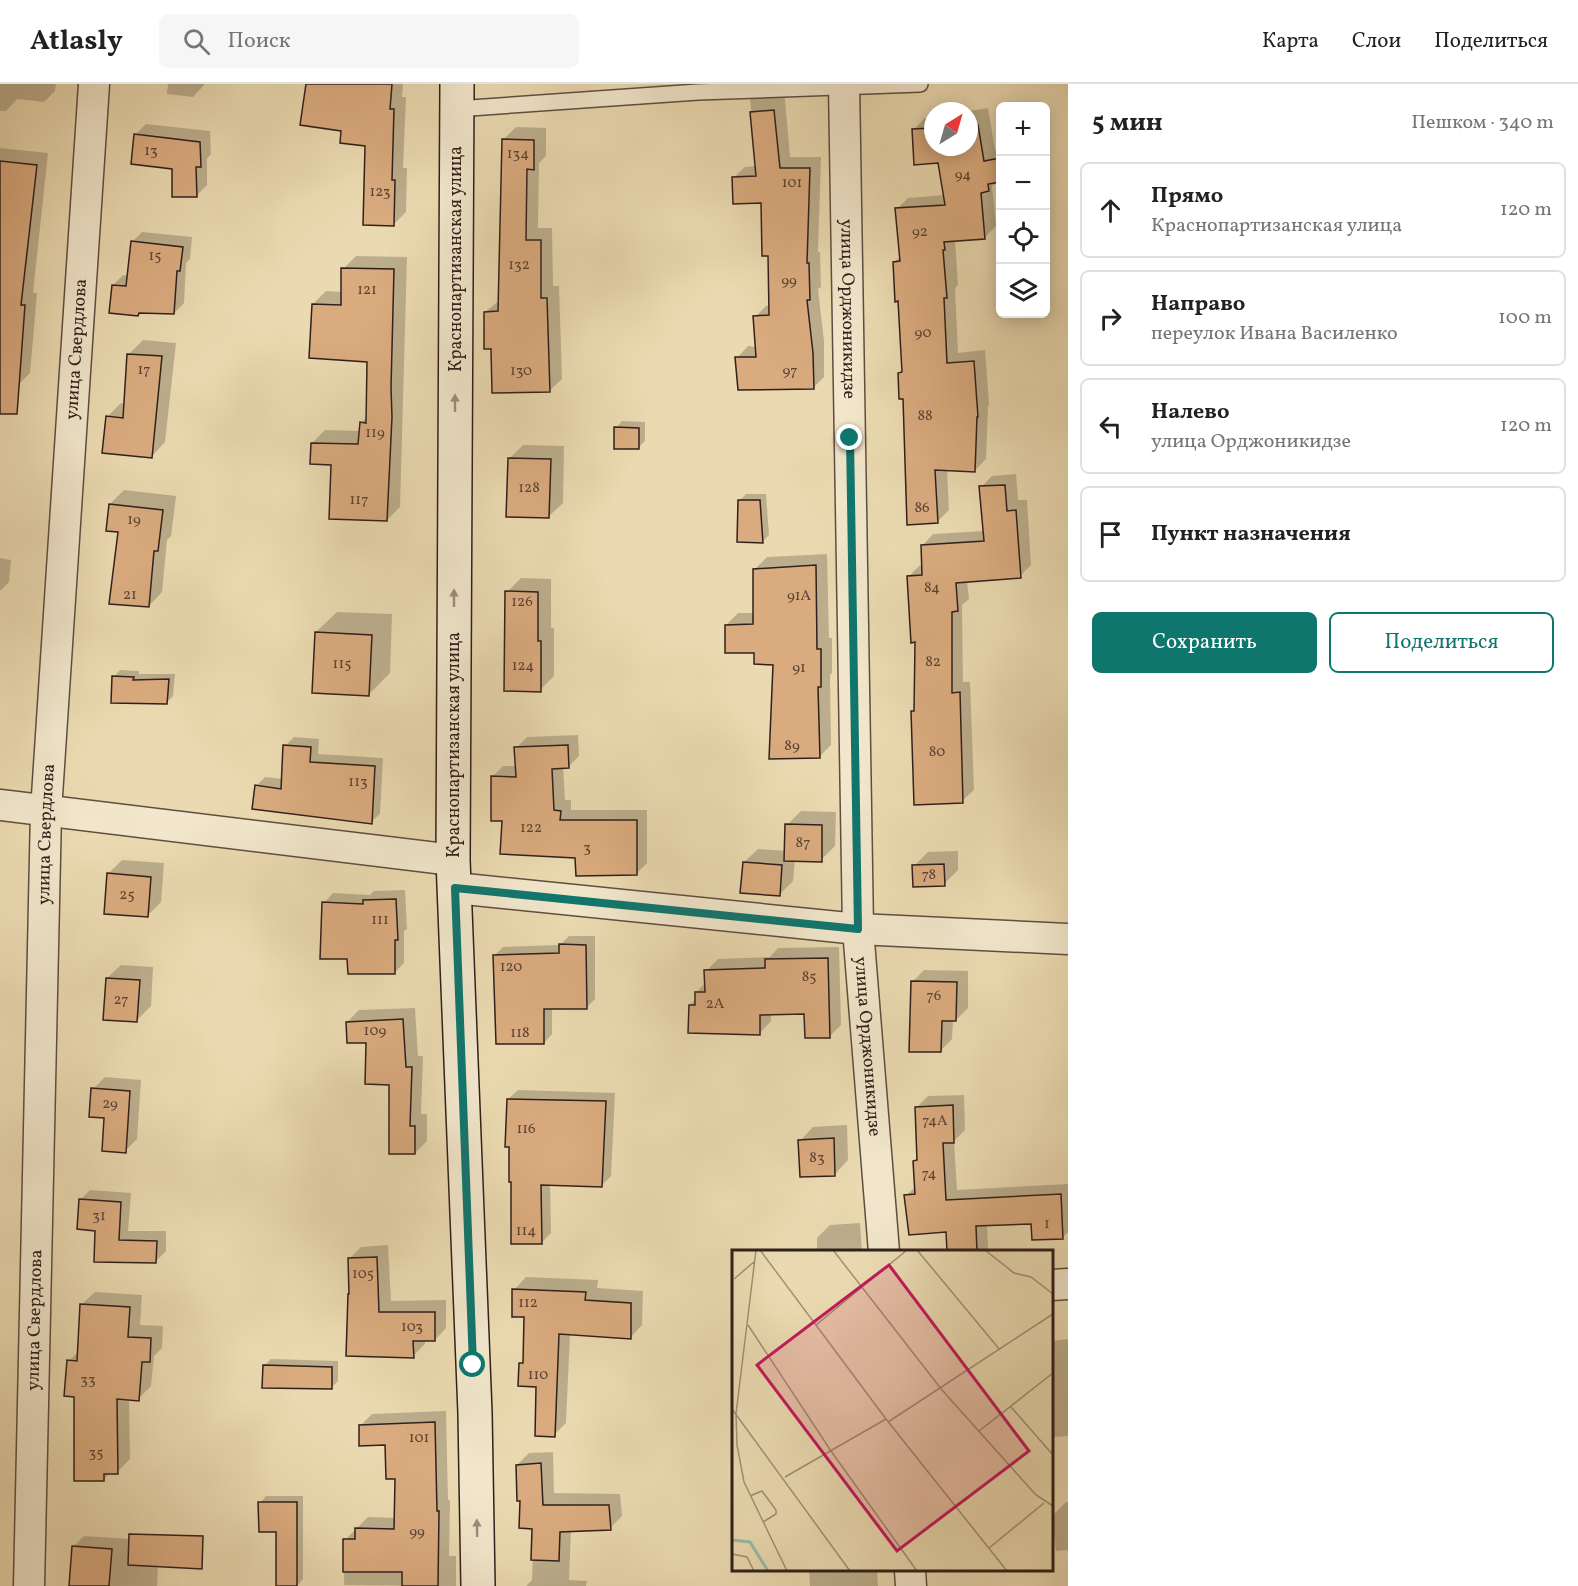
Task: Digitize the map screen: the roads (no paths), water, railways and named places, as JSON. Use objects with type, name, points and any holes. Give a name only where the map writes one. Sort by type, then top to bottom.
[{"type":"street","name":"улица Свердлова","points":[[28,1586],[46,811],[94,84]]},
{"type":"street","name":"улица Орджоникидзе","points":[[844,86],[858,929],[884,1250]]},
{"type":"street","name":"Краснопартизанская улица","points":[[457,96],[454,874],[475,1413],[478,1586]]},
{"type":"street","points":[[0,806],[46,811],[454,874],[858,929],[1068,939]]},
{"type":"street","points":[[910,1571],[911,1586]]},
{"type":"lane","points":[[457,96],[698,92],[920,84]]}]
